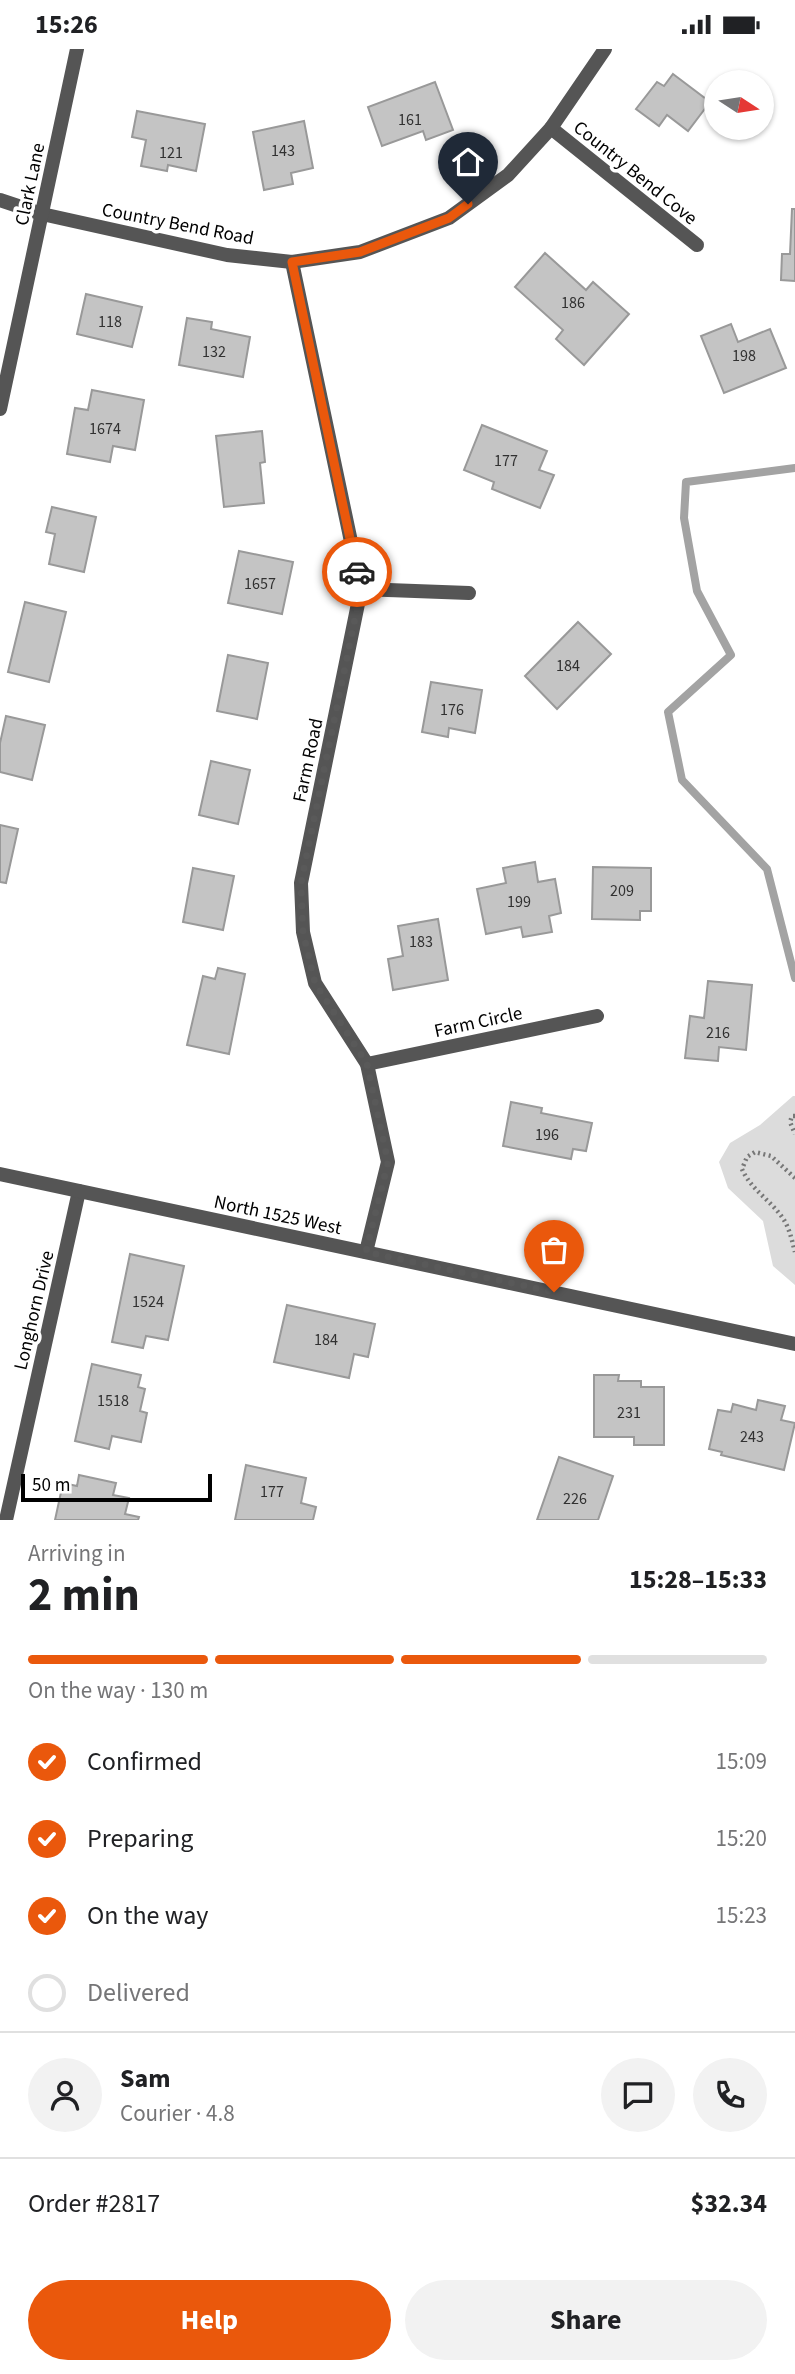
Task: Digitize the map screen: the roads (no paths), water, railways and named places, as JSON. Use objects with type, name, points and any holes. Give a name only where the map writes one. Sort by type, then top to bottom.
[{"type":"street","name":"Clark Lane","points":[[0,409],[77,49]]},
{"type":"street","name":"Country Bend Road","points":[[0,200],[42,214],[227,255],[292,262],[360,252],[449,218],[508,175],[551,128],[605,49]]},
{"type":"street","name":"Country Bend Cove","points":[[551,128],[697,245]]},
{"type":"street","name":"Farm Road","points":[[292,262],[361,589],[301,883],[303,932],[315,983],[367,1064],[388,1162],[366,1252]]},
{"type":"street","points":[[361,589],[469,593]]},
{"type":"street","name":"Farm Circle","points":[[367,1064],[597,1016]]},
{"type":"street","name":"North 1525 West","points":[[0,1174],[795,1344]]},
{"type":"street","name":"Longhorn Drive","points":[[6,1520],[79,1191]]},
{"type":"waterway","points":[[795,468],[686,482],[684,518],[697,591],[731,655],[668,712],[682,780],[767,869],[795,978]]}]
